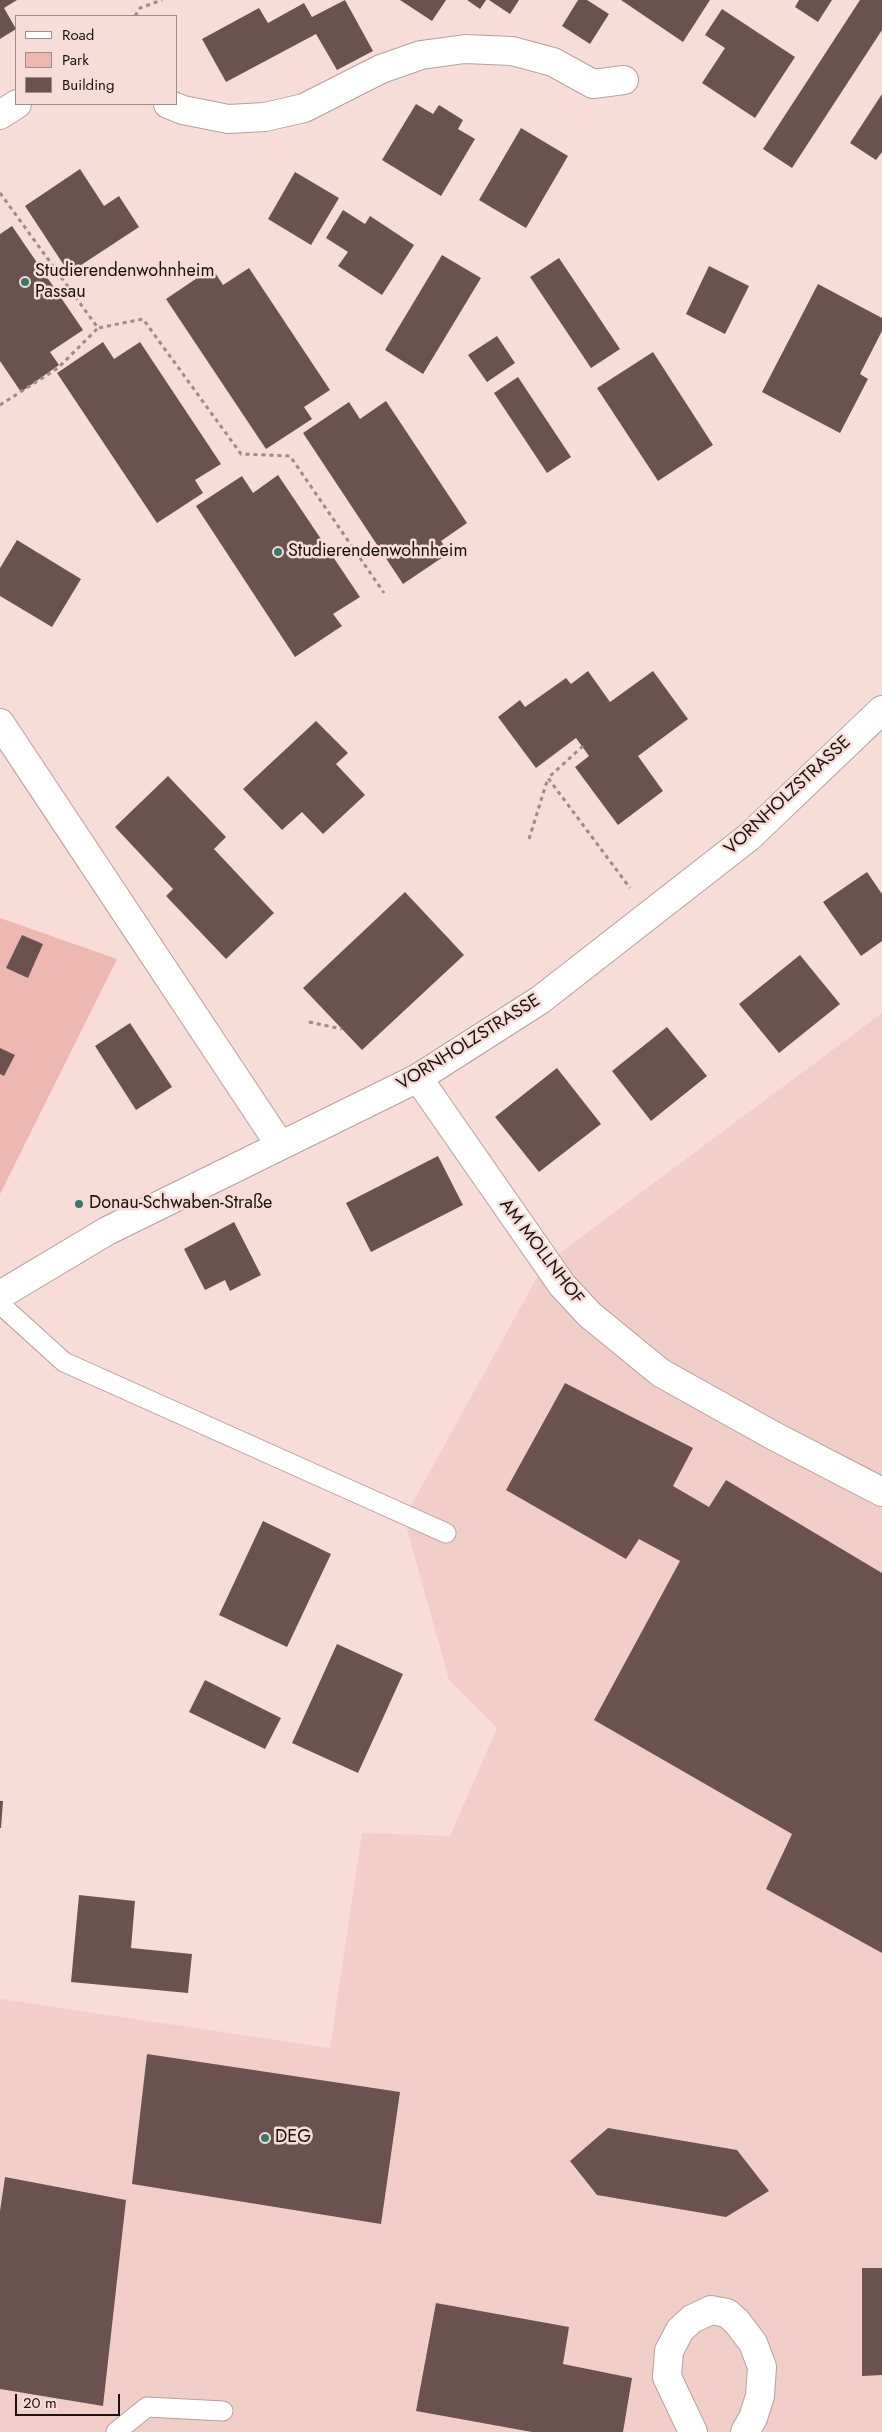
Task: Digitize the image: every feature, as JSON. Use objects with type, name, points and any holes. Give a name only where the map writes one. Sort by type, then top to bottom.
[{"type":"street","points":[[170,105],[183,110],[228,119],[265,117],[304,108],[381,69],[421,55],[465,48],[512,51],[553,62],[593,84],[624,80]]},
{"type":"street","points":[[0,115],[15,105]]},
{"type":"street","name":"VORNHOLZSTRASSE","points":[[0,1295],[107,1231],[418,1078],[540,1000],[749,837],[882,710]]},
{"type":"street","points":[[0,723],[280,1145]]},
{"type":"street","name":"AM MOLLNHOF","points":[[418,1078],[562,1285],[590,1315],[661,1373],[774,1436],[882,1492]]},
{"type":"street","points":[[694,2432],[667,2377],[669,2352],[680,2330],[692,2319],[711,2310],[727,2313],[737,2322],[753,2344],[762,2367],[760,2396],[753,2418],[745,2432]]},
{"type":"lane","points":[[0,1304],[64,1362],[446,1533]]},
{"type":"lane","points":[[116,2432],[147,2407],[223,2411]]},
{"type":"path","points":[[136,15],[140,8],[162,0]]},
{"type":"path","points":[[0,193],[98,328]]},
{"type":"path","points":[[0,405],[58,368],[98,328],[143,318],[241,454],[290,456],[384,593]]},
{"type":"path","points":[[529,839],[548,778],[583,746]]},
{"type":"path","points":[[548,778],[649,915]]},
{"type":"path","points":[[308,1022],[342,1029]]},
{"type":"shaded area","points":[[882,1013],[882,2432],[0,2432],[0,1999],[330,2048],[362,1833],[450,1836],[497,1728],[449,1680],[404,1518],[544,1265]]},
{"type":"green space","points":[[0,918],[117,959],[0,1194]]},
{"type":"building","points":[[0,0],[17,0],[4,8],[15,30],[0,39]]},
{"type":"building","points":[[345,0],[373,51],[337,70],[316,34],[226,82],[202,39],[259,8],[268,23],[304,3],[312,17]]},
{"type":"building","points":[[400,0],[446,0],[432,21]]},
{"type":"building","points":[[467,0],[486,0],[480,9]]},
{"type":"building","points":[[489,0],[519,0],[510,14]]},
{"type":"building","points":[[578,0],[587,0],[609,14],[590,44],[562,26]]},
{"type":"building","points":[[621,0],[710,0],[683,42]]},
{"type":"building","points":[[799,0],[832,0],[818,22],[795,7]]},
{"type":"building","points":[[860,0],[882,0],[882,30],[792,168],[763,149]]},
{"type":"building","points":[[722,9],[795,57],[755,118],[702,83],[725,48],[705,35]]},
{"type":"building","points":[[882,94],[882,152],[876,160],[850,143]]},
{"type":"building","points":[[416,104],[433,114],[439,105],[463,120],[458,129],[475,139],[441,196],[382,160]]},
{"type":"building","points":[[521,128],[568,156],[526,228],[479,200]]},
{"type":"building","points":[[80,169],[104,206],[119,196],[139,227],[69,273],[25,206]]},
{"type":"building","points":[[295,172],[339,198],[311,245],[268,219]]},
{"type":"building","points":[[343,210],[365,224],[370,216],[414,245],[382,295],[338,266],[348,252],[326,238]]},
{"type":"building","name":"Studierendenwohnheim Passau","points":[[12,226],[83,330],[50,352],[59,365],[21,392],[0,361],[0,234]]},
{"type":"building","points":[[442,255],[481,278],[423,374],[385,350]]},
{"type":"building","points":[[559,258],[620,349],[591,368],[530,277]]},
{"type":"building","points":[[709,266],[749,286],[725,334],[686,314]]},
{"type":"building","points":[[212,268],[223,285],[249,268],[330,390],[304,407],[312,419],[266,449],[166,299]]},
{"type":"building","points":[[818,284],[882,318],[882,331],[860,374],[868,379],[840,433],[762,392]]},
{"type":"building","points":[[497,336],[515,363],[487,382],[468,355]]},
{"type":"building","points":[[103,342],[114,359],[140,342],[221,464],[195,480],[203,493],[157,523],[57,373]]},
{"type":"building","points":[[653,352],[713,445],[658,481],[597,388]]},
{"type":"building","points":[[518,377],[571,457],[547,473],[494,393]]},
{"type":"building","name":"Studierendenwohnheim","points":[[386,401],[467,523],[441,541],[449,553],[403,584],[303,433],[349,402],[360,419]]},
{"type":"building","name":"Studierendenwohnheim","points":[[278,475],[360,597],[333,614],[342,626],[295,657],[196,506],[242,476],[253,493]]},
{"type":"building","points":[[17,540],[81,579],[52,627],[0,596],[0,568]]},
{"type":"building","points":[[588,671],[610,702],[653,671],[688,719],[638,756],[663,791],[618,825],[575,767],[589,756],[576,738],[536,768],[498,717],[520,700],[525,707],[566,678],[571,684]]},
{"type":"building","points":[[316,721],[348,753],[336,764],[365,795],[323,834],[302,812],[282,830],[243,789]]},
{"type":"building","points":[[168,776],[226,837],[214,849],[274,913],[226,959],[166,896],[173,889],[115,827]]},
{"type":"building","points":[[867,872],[882,894],[882,941],[861,956],[823,902]]},
{"type":"building","points":[[405,892],[464,955],[362,1050],[303,988]]},
{"type":"building","points":[[22,935],[43,944],[28,978],[6,968]]},
{"type":"building","points":[[800,955],[840,1004],[779,1053],[739,1004]]},
{"type":"building","points":[[130,1023],[172,1087],[136,1110],[95,1046]]},
{"type":"building","points":[[667,1027],[707,1076],[651,1121],[612,1071]]},
{"type":"building","points":[[0,1048],[15,1055],[4,1076],[0,1074]]},
{"type":"building","points":[[557,1068],[601,1124],[539,1172],[495,1117]]},
{"type":"building","points":[[438,1156],[463,1205],[371,1252],[346,1203]]},
{"type":"building","points":[[234,1222],[261,1275],[230,1291],[225,1280],[205,1290],[184,1249]]},
{"type":"building","points":[[565,1383],[693,1448],[673,1486],[709,1507],[726,1480],[882,1573],[882,1953],[766,1889],[792,1834],[594,1720],[680,1561],[639,1539],[626,1559],[506,1490]]},
{"type":"building","points":[[263,1521],[331,1554],[287,1647],[219,1615]]},
{"type":"building","points":[[337,1644],[403,1674],[358,1773],[292,1743]]},
{"type":"building","points":[[205,1680],[281,1718],[265,1749],[189,1712]]},
{"type":"building","points":[[0,1801],[3,1801],[1,1828],[0,1828]]},
{"type":"building","points":[[79,1895],[135,1901],[131,1948],[192,1954],[188,1993],[71,1982]]},
{"type":"building","name":"DEG","points":[[147,2054],[400,2092],[381,2224],[132,2184]]},
{"type":"building","points":[[608,2128],[737,2150],[769,2191],[726,2217],[597,2195],[570,2161]]},
{"type":"building","points":[[5,2177],[126,2200],[103,2406],[0,2389],[0,2211]]},
{"type":"building","points":[[862,2268],[882,2268],[882,2375],[862,2376]]},
{"type":"building","points":[[436,2303],[569,2327],[563,2364],[632,2378],[623,2432],[532,2432],[416,2411]]},
{"type":"place","name":"Studierendenwohnheim Passau","points":[[25,282]]},
{"type":"place","name":"Studierendenwohnheim","points":[[278,552]]},
{"type":"place","name":"Donau-Schwaben-Straße","points":[[79,1204]]},
{"type":"place","name":"DEG","points":[[265,2138]]}]
